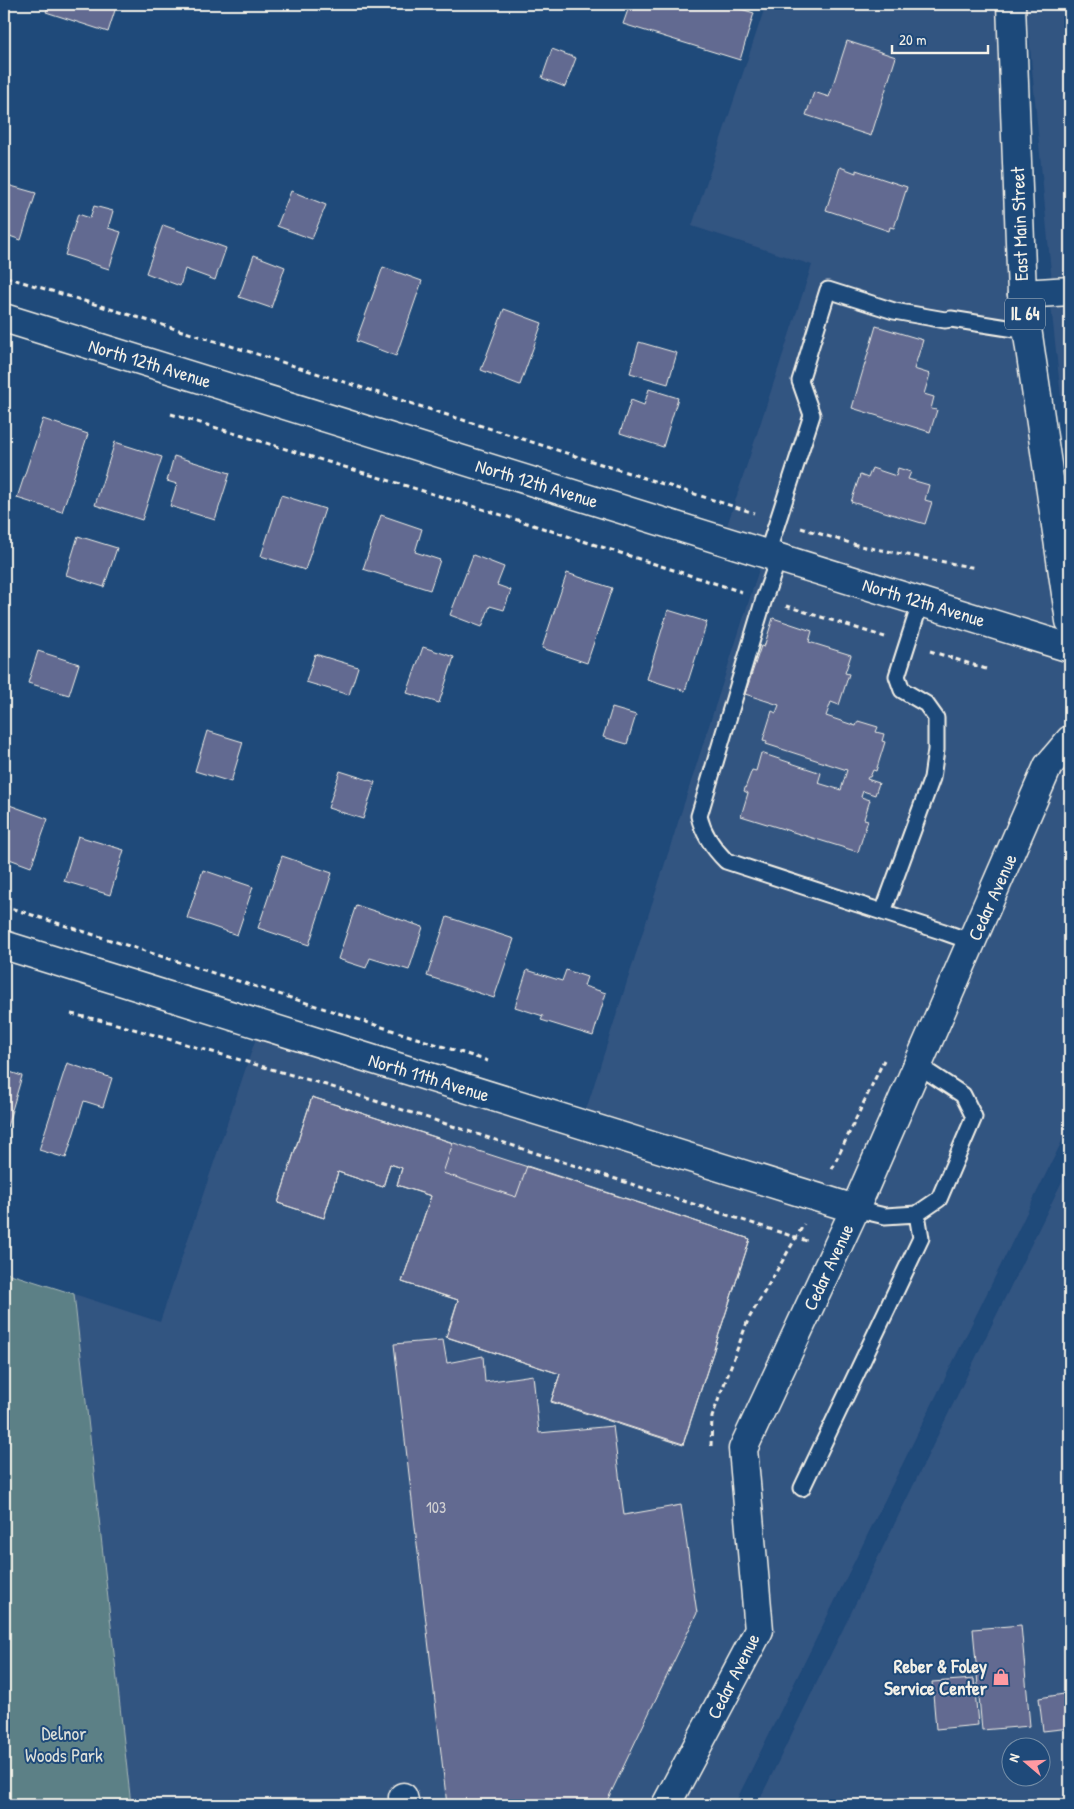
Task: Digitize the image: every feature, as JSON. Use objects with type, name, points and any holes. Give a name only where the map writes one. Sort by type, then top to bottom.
[{"type":"street","name":"East Main Street","points":[[1011,4],[1022,294],[1070,621]]},
{"type":"street","points":[[1022,294],[1070,291]]},
{"type":"street","name":"North 12th Avenue","points":[[4,318],[1070,648]]},
{"type":"street","name":"Cedar Avenue","points":[[666,1805],[759,1630],[742,1449],[855,1209],[919,1066],[1048,766],[1070,740]]},
{"type":"street","name":"North 11th Avenue","points":[[4,945],[855,1209]]},
{"type":"lane","points":[[972,942],[726,861],[715,850],[706,836],[699,816],[764,599],[778,520],[812,415],[800,381],[828,290],[894,311],[1027,331]]},
{"type":"lane","points":[[883,912],[932,778],[936,750],[936,718],[926,704],[902,690],[897,676],[921,601]]},
{"type":"lane","points":[[855,1209],[885,1216],[917,1214],[939,1200],[974,1117],[963,1095],[919,1066]]},
{"type":"lane","points":[[802,1488],[921,1238],[917,1214]]},
{"type":"path","points":[[4,11],[8,4]]},
{"type":"path","points":[[6,277],[244,350],[860,546],[976,568]]},
{"type":"path","points":[[171,414],[505,516],[986,669]]},
{"type":"path","points":[[71,1014],[113,1023],[326,1085],[796,1237],[834,1253]]},
{"type":"path","points":[[711,1446],[712,1417],[748,1320],[818,1198],[885,1058]]},
{"type":"shaded area","points":[[766,4],[1003,4],[1008,282],[1014,337],[1064,635],[726,529],[812,265],[692,226]]},
{"type":"shaded area","points":[[1026,4],[1070,4],[1070,280],[1052,283]]},
{"type":"shaded area","points":[[1070,302],[1070,479],[1051,305]]},
{"type":"shaded area","points":[[762,560],[1068,657],[1070,714],[1036,770],[852,1196],[586,1110]]},
{"type":"shaded area","points":[[1070,750],[1070,1125],[734,1805],[131,1805],[74,1294],[160,1322],[256,1038],[860,1222]]},
{"type":"shaded area","points":[[1070,1165],[1070,1805],[757,1805]]},
{"type":"green space","name":"Delnor Woods Park","points":[[4,1272],[74,1294],[131,1805],[4,1805]]},
{"type":"building","points":[[49,4],[117,4],[108,32],[46,12]]},
{"type":"building","points":[[630,4],[725,4],[754,13],[740,60],[623,24]]},
{"type":"building","points":[[847,41],[896,57],[871,136],[806,115],[814,92],[829,97]]},
{"type":"building","points":[[552,49],[576,58],[565,87],[542,78]]},
{"type":"building","points":[[840,167],[856,173],[856,170],[907,187],[894,228],[890,227],[889,231],[826,210]]},
{"type":"building","points":[[4,184],[36,193],[21,240],[4,234]]},
{"type":"building","points":[[291,191],[326,205],[312,239],[277,226]]},
{"type":"building","points":[[94,206],[113,211],[108,228],[121,232],[109,269],[65,255],[78,214],[90,218]]},
{"type":"building","points":[[163,225],[226,248],[215,280],[185,269],[180,286],[146,273]]},
{"type":"building","points":[[254,255],[285,267],[271,308],[239,297]]},
{"type":"building","points":[[383,267],[422,281],[396,356],[356,341]]},
{"type":"building","points":[[504,309],[542,323],[520,385],[481,370]]},
{"type":"building","points":[[876,326],[923,340],[914,369],[930,374],[924,394],[934,397],[931,409],[937,410],[930,432],[852,408]]},
{"type":"building","points":[[639,342],[677,353],[668,384],[630,373]]},
{"type":"building","points":[[649,389],[678,398],[663,447],[620,433],[631,400],[644,405]]},
{"type":"building","points":[[43,419],[88,434],[62,512],[17,498]]},
{"type":"building","points":[[115,442],[162,457],[142,520],[95,505]]},
{"type":"building","points":[[174,456],[230,473],[215,520],[170,506],[177,484],[167,481]]},
{"type":"building","points":[[872,468],[896,476],[898,468],[911,472],[908,479],[929,485],[925,500],[932,502],[925,524],[851,502],[860,475],[868,478]]},
{"type":"building","points":[[281,495],[325,509],[305,570],[261,556]]},
{"type":"building","points":[[381,515],[422,529],[415,552],[440,560],[430,590],[363,569]]},
{"type":"building","points":[[78,536],[117,548],[104,587],[66,575]]},
{"type":"building","points":[[473,555],[504,567],[497,585],[511,590],[504,610],[490,606],[482,627],[450,615]]},
{"type":"building","points":[[567,573],[612,588],[587,663],[542,648]]},
{"type":"building","points":[[668,610],[707,622],[685,691],[647,679]]},
{"type":"building","points":[[773,618],[812,631],[809,642],[851,655],[845,673],[849,674],[839,705],[831,702],[826,716],[856,726],[858,721],[878,727],[876,732],[884,734],[882,741],[885,742],[876,771],[873,770],[867,779],[879,783],[875,795],[863,791],[861,797],[870,800],[864,819],[868,820],[858,852],[741,816],[748,793],[744,791],[752,770],[756,771],[761,753],[821,773],[818,783],[841,790],[847,770],[766,744],[767,741],[763,740],[772,711],[776,713],[779,705],[745,694],[761,646],[764,647]]},
{"type":"building","points":[[423,647],[454,657],[439,703],[407,693]]},
{"type":"building","points":[[38,651],[79,664],[69,695],[28,683]]},
{"type":"building","points":[[315,654],[358,667],[349,695],[306,682]]},
{"type":"building","points":[[612,708],[636,715],[627,744],[603,737]]},
{"type":"building","points":[[207,731],[243,742],[231,782],[195,771]]},
{"type":"building","points":[[340,771],[375,782],[363,819],[328,808]]},
{"type":"building","points":[[4,803],[48,819],[31,867],[4,857]]},
{"type":"building","points":[[78,836],[124,850],[110,895],[64,881]]},
{"type":"building","points":[[282,856],[332,873],[309,945],[258,928]]},
{"type":"building","points":[[203,870],[253,887],[237,935],[187,918]]},
{"type":"building","points":[[356,905],[423,927],[409,970],[370,958],[366,968],[338,959]]},
{"type":"building","points":[[447,917],[514,939],[494,998],[427,976]]},
{"type":"building","points":[[527,970],[562,981],[566,970],[587,977],[584,986],[606,993],[593,1036],[541,1020],[543,1016],[515,1007]]},
{"type":"building","points":[[67,1063],[112,1078],[103,1107],[84,1101],[66,1158],[39,1150]]},
{"type":"building","points":[[4,1070],[22,1076],[7,1127],[4,1126]]},
{"type":"building","points":[[312,1097],[453,1143],[443,1173],[516,1197],[527,1166],[750,1239],[683,1445],[551,1402],[560,1374],[446,1337],[458,1300],[402,1282],[431,1196],[397,1185],[402,1168],[390,1164],[383,1187],[338,1172],[324,1218],[278,1203]]},
{"type":"building","points":[[312,1097],[750,1239],[683,1444],[551,1401],[560,1374],[447,1337],[458,1300],[402,1282],[431,1196],[397,1185],[402,1168],[390,1164],[383,1187],[338,1172],[324,1218],[278,1203]]},
{"type":"building","points":[[443,1340],[447,1363],[483,1356],[485,1382],[533,1375],[539,1433],[613,1426],[624,1515],[681,1505],[697,1613],[605,1805],[447,1805],[394,1344]]},
{"type":"building","name":"Reber & Foley Service Center","points":[[1021,1625],[1030,1726],[982,1730],[973,1629]]},
{"type":"building","points":[[974,1679],[978,1725],[936,1729],[932,1682]]},
{"type":"building","points":[[1070,1693],[1070,1728],[1043,1731],[1039,1698]]},
{"type":"place","name":"Reber & Foley Service Center","points":[[1001,1677]]}]
